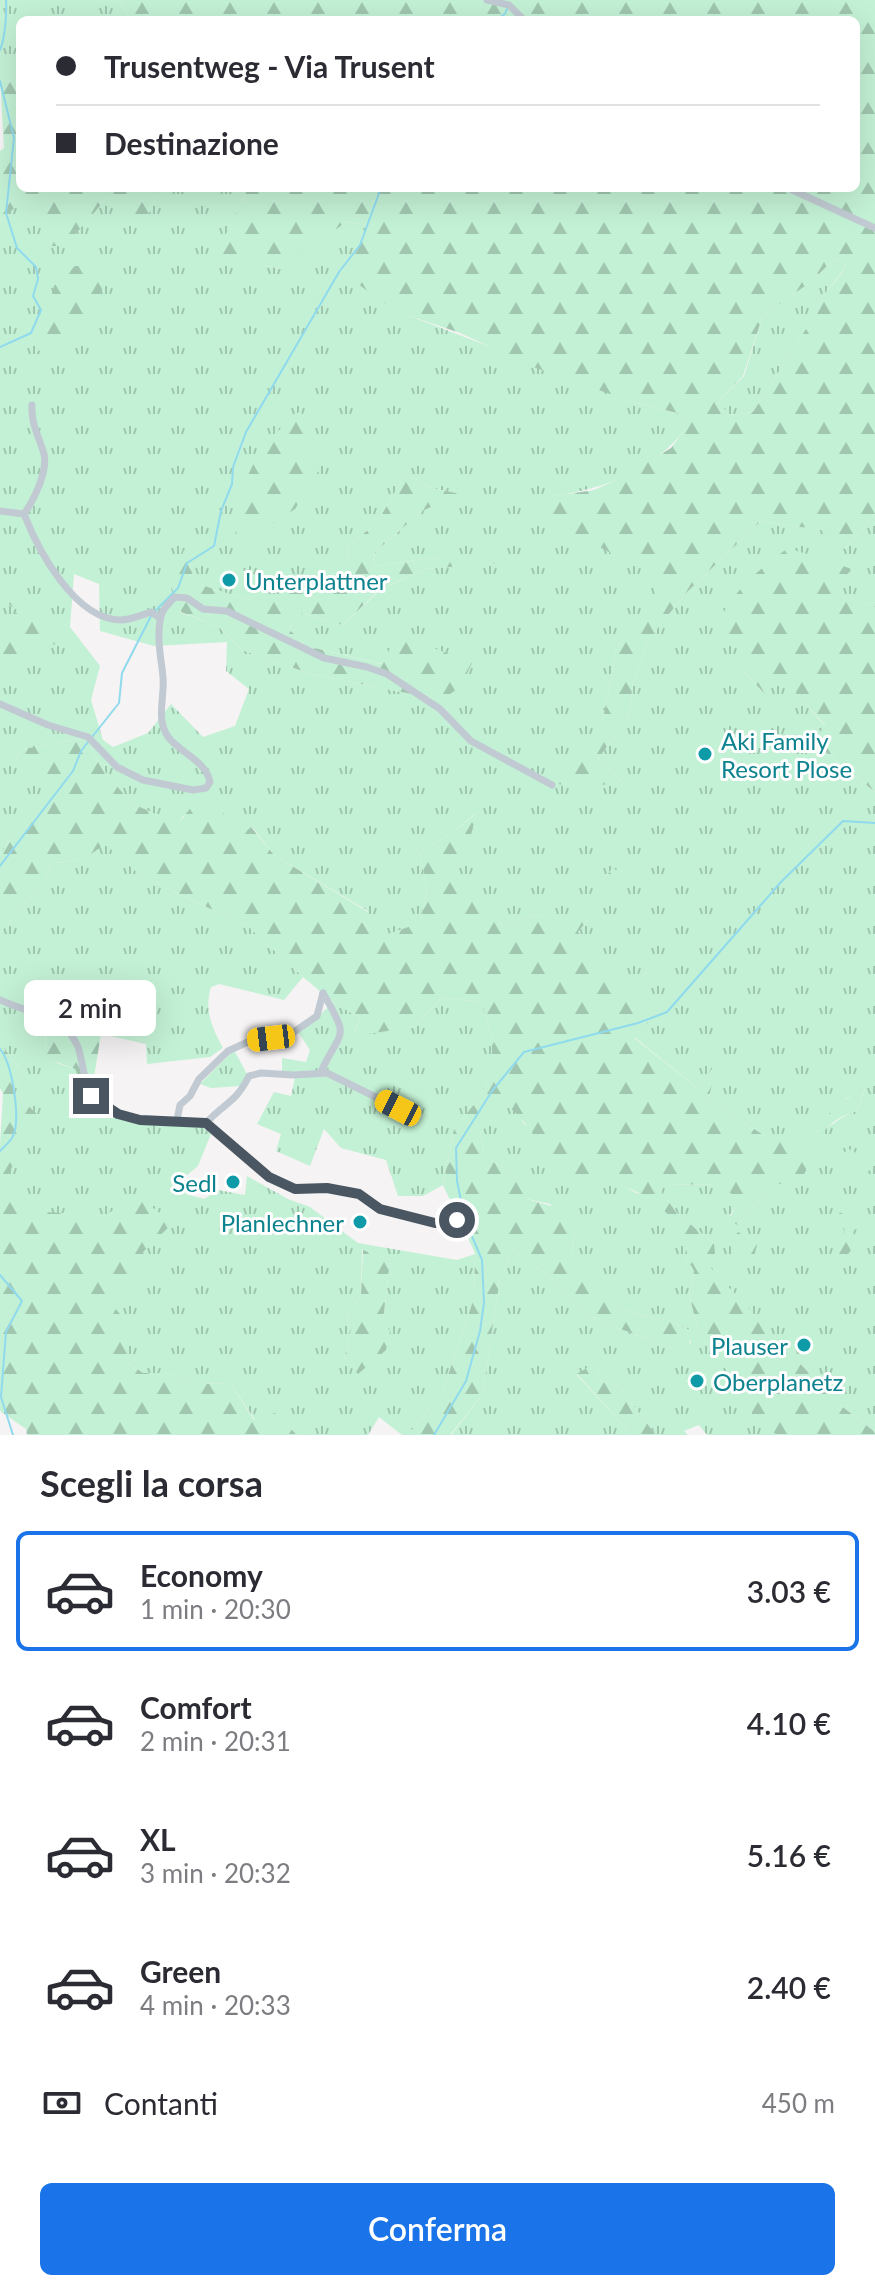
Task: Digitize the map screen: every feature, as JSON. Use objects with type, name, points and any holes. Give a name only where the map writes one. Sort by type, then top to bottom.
[{"type":"street","points":[[487,0],[503,3],[521,16]]},
{"type":"street","points":[[797,192],[875,228]]},
{"type":"street","points":[[32,405],[32,426],[45,459],[24,514],[46,559],[86,607],[117,620],[156,615],[175,597],[187,598],[203,609],[227,611],[324,658],[387,674],[440,709],[471,741],[552,785]]},
{"type":"street","points":[[0,511],[24,514]]},
{"type":"street","points":[[0,704],[91,739],[117,767],[143,780],[193,790],[209,786],[210,777],[206,770],[169,738],[163,727],[156,615]]},
{"type":"street","points":[[177,1120],[180,1105],[190,1096],[199,1079],[228,1051],[252,1040],[290,1035],[317,1016],[323,993],[341,1031],[339,1041],[321,1072]]},
{"type":"street","points":[[0,1000],[56,1021],[69,1032],[77,1045],[87,1086],[96,1101],[118,1114],[140,1120],[206,1123],[269,1177],[287,1186],[302,1190],[327,1188],[359,1194],[380,1209],[435,1223],[457,1220]]},
{"type":"street","points":[[206,1123],[236,1099],[251,1074],[321,1072],[398,1108],[412,1109]]},
{"type":"green space","points":[[0,0],[119,0],[129,16],[16,16],[16,77],[7,82],[0,79]]},
{"type":"green space","points":[[119,0],[875,0],[875,514],[845,549],[821,530],[761,521],[686,593],[648,640],[633,682],[625,722],[598,759],[623,783],[575,787],[558,784],[603,719],[616,652],[662,579],[546,520],[542,503],[555,496],[594,490],[629,474],[671,448],[685,429],[681,414],[633,402],[536,368],[384,303],[347,276],[350,257],[369,225],[346,222],[282,269],[216,255],[246,192],[860,192],[860,16],[129,16]],"holes":[[[834,259],[845,265],[823,296],[818,310],[753,412],[729,415],[718,401],[743,376],[763,315],[811,282]]]},
{"type":"green space","points":[[16,77],[16,192],[158,192],[143,226],[106,199],[65,246],[52,246],[29,194],[0,222],[0,151],[4,148],[0,79],[7,82]]},
{"type":"green space","points":[[158,192],[246,192],[217,254],[281,269],[346,222],[369,225],[350,257],[410,316],[633,402],[681,414],[685,429],[659,456],[610,482],[555,496],[546,520],[663,579],[616,652],[603,719],[559,784],[622,782],[598,759],[625,722],[633,682],[648,640],[686,593],[761,521],[822,530],[845,549],[875,514],[875,607],[831,592],[851,570],[742,649],[742,670],[764,693],[779,674],[825,726],[814,743],[875,792],[875,1432],[835,1401],[707,1265],[714,1244],[677,1213],[661,1192],[663,1184],[722,1185],[740,1201],[730,1215],[738,1225],[773,1184],[789,1184],[814,1145],[765,1136],[708,1100],[717,1062],[699,1089],[634,1037],[635,991],[648,971],[627,991],[578,932],[626,873],[611,870],[570,921],[535,915],[504,927],[452,870],[475,814],[451,834],[420,852],[427,892],[420,923],[382,937],[362,922],[368,911],[274,855],[252,827],[242,836],[214,801],[183,816],[178,825],[131,803],[102,768],[86,738],[23,749],[16,759],[60,782],[18,827],[0,855],[0,222],[29,193],[52,246],[65,245],[106,199],[143,225]],"holes":[[[406,473],[428,487],[458,494],[422,511],[375,552],[372,567],[429,558],[492,563],[425,569],[380,590],[343,625],[301,613],[289,629],[306,646],[383,664],[399,635],[442,700],[311,674],[242,650],[219,627],[180,612],[184,551],[198,559],[188,581],[245,599],[272,603],[349,557],[348,547],[378,521]],[[74,574],[99,584],[100,631],[154,646],[227,642],[226,671],[249,689],[235,726],[203,737],[171,704],[148,733],[113,747],[103,740],[91,700],[100,666],[70,627]],[[865,1089],[857,1111],[815,1133],[847,1098]]]},
{"type":"green space","points":[[834,259],[845,265],[842,271],[823,296],[818,310],[753,412],[729,415],[718,401],[744,376],[763,315],[811,282]]},
{"type":"green space","points":[[75,266],[99,266],[104,281],[93,321],[67,344],[38,351],[54,286]]},
{"type":"green space","points":[[301,410],[308,462],[320,468],[295,509],[233,550],[242,487],[263,445]]},
{"type":"green space","points":[[406,473],[428,487],[460,494],[422,511],[375,552],[372,567],[429,558],[499,563],[425,569],[379,590],[343,625],[301,613],[289,629],[306,646],[382,664],[398,634],[472,663],[461,686],[442,700],[311,674],[242,650],[219,627],[181,612],[171,586],[184,550],[199,559],[189,581],[245,599],[272,602],[349,557],[348,547],[378,521]]},
{"type":"green space","points":[[788,548],[852,569],[832,592],[875,607],[875,792],[813,742],[825,725],[779,675],[765,694],[742,670],[742,649],[717,625],[747,582]]},
{"type":"green space","points":[[0,562],[1,584],[10,586],[24,600],[43,592],[39,614],[66,644],[28,645],[5,664],[5,676],[0,677],[0,642],[17,610],[0,598]]},
{"type":"green space","points":[[86,738],[102,768],[131,803],[178,824],[196,801],[201,798],[214,801],[242,835],[251,827],[274,855],[368,912],[362,922],[382,936],[420,923],[427,892],[420,852],[451,834],[477,813],[463,861],[453,870],[504,927],[535,915],[569,920],[612,869],[627,872],[578,932],[627,990],[653,967],[636,991],[660,1010],[634,1038],[699,1089],[719,1058],[708,1100],[765,1136],[814,1144],[825,1118],[865,1088],[857,1111],[843,1116],[825,1130],[801,1181],[773,1184],[738,1225],[728,1221],[739,1201],[722,1185],[664,1184],[661,1192],[677,1213],[714,1244],[715,1253],[708,1265],[835,1401],[875,1435],[777,1435],[756,1420],[732,1383],[725,1360],[699,1334],[689,1294],[694,1271],[691,1265],[664,1277],[688,1260],[683,1227],[632,1189],[575,1176],[563,1170],[522,1119],[506,1105],[480,1133],[484,1155],[518,1178],[527,1199],[555,1207],[575,1234],[571,1255],[623,1309],[668,1320],[689,1330],[691,1338],[687,1349],[673,1349],[597,1320],[549,1276],[513,1249],[500,1279],[482,1395],[450,1435],[408,1435],[442,1393],[474,1298],[475,1253],[443,1185],[454,1129],[476,1102],[492,1074],[492,1039],[482,1002],[441,998],[414,1027],[354,1036],[360,1018],[333,1002],[249,927],[141,876],[105,844],[80,859],[51,863],[46,879],[0,933],[0,855],[18,827],[59,782],[16,759],[23,749]]},
{"type":"green space","points":[[105,843],[141,876],[249,927],[303,977],[284,1000],[219,984],[211,987],[208,1004],[210,1019],[223,1048],[210,1057],[147,1064],[146,1044],[116,1024],[113,993],[72,991],[40,1024],[46,1031],[45,1048],[57,1063],[75,1069],[96,1101],[140,1120],[199,1124],[211,1134],[198,1166],[186,1176],[186,1194],[204,1199],[218,1190],[245,1195],[247,1176],[288,1199],[310,1207],[358,1243],[457,1260],[475,1254],[474,1298],[442,1393],[408,1435],[402,1435],[379,1417],[368,1435],[297,1435],[275,1414],[255,1420],[230,1383],[196,1384],[165,1373],[143,1373],[126,1361],[109,1301],[149,1270],[105,1216],[31,1212],[4,1181],[38,1115],[13,1091],[23,1073],[0,1043],[0,933],[46,879],[51,863],[80,859]],"holes":[[[362,1250],[390,1260],[383,1321],[344,1360],[351,1330],[346,1318],[361,1295]]]},
{"type":"green space","points":[[71,991],[113,993],[116,1024],[146,1044],[101,1034],[91,1096],[75,1069],[49,1059],[45,1048],[46,1031],[40,1024],[43,1012]]},
{"type":"green space","points":[[441,998],[482,1002],[492,1039],[492,1074],[476,1102],[454,1129],[443,1185],[423,1196],[398,1196],[386,1160],[341,1148],[324,1129],[310,1166],[276,1151],[281,1134],[257,1124],[274,1092],[291,1096],[296,1073],[282,1072],[282,1058],[306,1062],[310,1050],[298,1032],[333,1002],[360,1018],[354,1035],[414,1027]]},
{"type":"green space","points":[[0,1043],[23,1073],[13,1091],[38,1115],[5,1181],[31,1211],[105,1216],[135,1194],[173,1223],[143,1252],[150,1270],[109,1301],[131,1327],[126,1361],[143,1373],[165,1373],[196,1384],[230,1383],[254,1420],[275,1413],[297,1435],[27,1435],[26,1429],[0,1411],[0,1146],[3,1094],[0,1088]]},
{"type":"green space","points":[[234,1050],[247,1074],[241,1086],[211,1088],[200,1084]]},
{"type":"green space","points":[[506,1104],[518,1112],[524,1124],[636,1193],[645,1194],[684,1227],[688,1260],[665,1276],[691,1264],[694,1271],[689,1294],[699,1334],[725,1360],[728,1369],[777,1435],[707,1435],[699,1425],[684,1431],[688,1435],[656,1435],[618,1386],[601,1381],[595,1363],[577,1375],[632,1435],[451,1435],[482,1395],[500,1279],[513,1249],[549,1276],[597,1320],[673,1349],[691,1343],[689,1330],[668,1320],[623,1309],[571,1255],[575,1234],[550,1204],[527,1199],[518,1178],[484,1155],[480,1133]]},
{"type":"green space","points":[[849,1149],[872,1162],[873,1169],[860,1174],[839,1156]]},
{"type":"green space","points":[[836,1210],[860,1227],[852,1231],[851,1250],[838,1268],[831,1269],[826,1266],[834,1250],[846,1242]]},
{"type":"green space","points":[[738,1232],[757,1245],[753,1260],[744,1265],[735,1258],[729,1243]]},
{"type":"green space","points":[[363,1250],[390,1260],[383,1321],[390,1331],[386,1350],[358,1374],[344,1360],[351,1330],[346,1318],[361,1295]]},
{"type":"green space","points":[[595,1363],[601,1381],[618,1386],[656,1435],[632,1435],[577,1374]]},
{"type":"waterway","points":[[0,50],[6,0]]},
{"type":"waterway","points":[[502,16],[507,9]]},
{"type":"waterway","points":[[0,81],[14,138],[6,213],[17,248],[36,267],[38,279],[33,296],[41,310],[31,333],[0,347]]},
{"type":"waterway","points":[[155,611],[178,588],[187,563],[214,546],[221,511],[232,484],[233,467],[246,432],[339,272],[360,245],[380,192]]},
{"type":"waterway","points":[[92,737],[119,703],[122,673],[151,616]]},
{"type":"waterway","points":[[0,866],[73,771],[88,742]]},
{"type":"waterway","points":[[434,1435],[466,1381],[480,1331],[484,1303],[482,1260],[465,1220],[457,1181],[456,1148],[492,1091],[524,1052],[638,1023],[667,1012],[781,882],[843,821],[875,823]]},
{"type":"waterway","points":[[0,1049],[8,1066],[16,1104],[13,1136],[0,1151]]},
{"type":"waterway","points":[[0,1275],[22,1301],[6,1332],[1,1397],[13,1435]]},
{"type":"place","name":"Unterplattner","points":[[229,580]]},
{"type":"place","name":"Aki Family Resort Plose","points":[[705,754]]},
{"type":"place","name":"Sedl","points":[[233,1182]]},
{"type":"place","name":"Planlechner","points":[[360,1222]]},
{"type":"place","name":"Plauser","points":[[804,1345]]},
{"type":"place","name":"Oberplanetz","points":[[697,1381]]},
{"type":"route","points":[[91,1096],[118,1114],[140,1120],[206,1123],[269,1177],[295,1189],[327,1188],[359,1194],[380,1209],[399,1215],[435,1223],[457,1220]]}]
